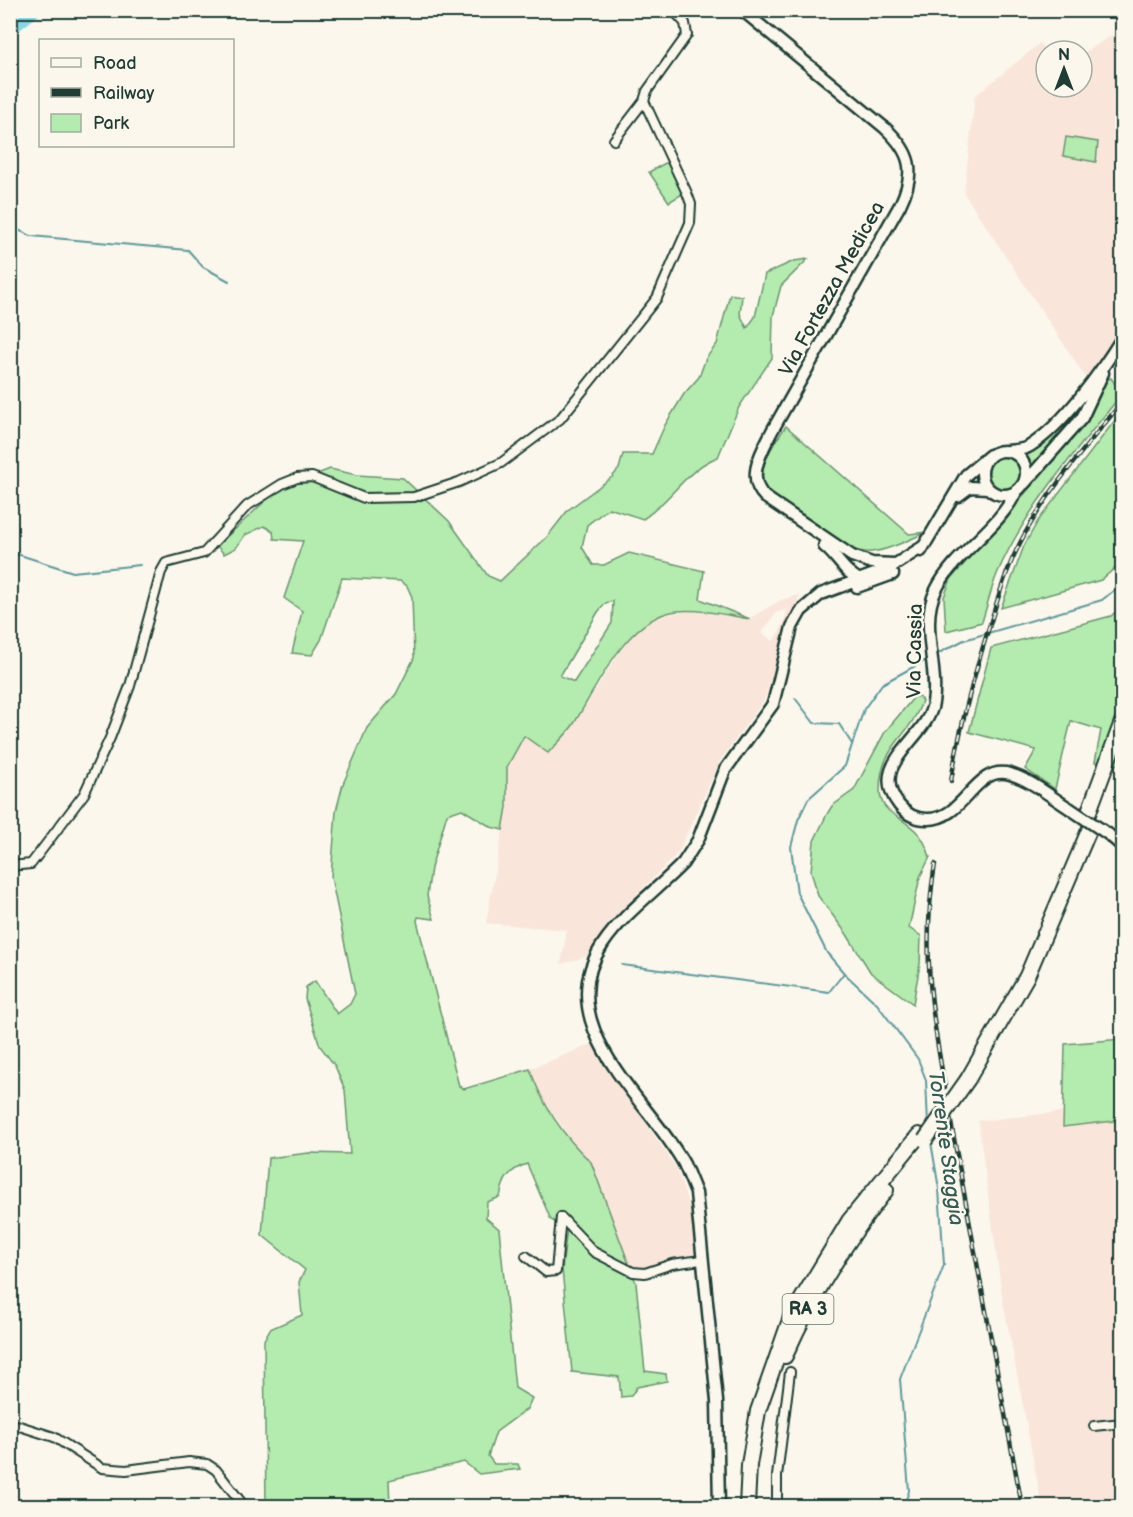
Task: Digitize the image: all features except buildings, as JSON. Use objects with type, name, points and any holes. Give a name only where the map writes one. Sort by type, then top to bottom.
[{"type":"highway","name":"RA 3","points":[[1089,821],[1122,722]]},
{"type":"highway","name":"RA 3","points":[[754,1506],[757,1466],[766,1413],[781,1365],[799,1324],[861,1222],[965,1076],[1026,976],[1122,745]]},
{"type":"highway","name":"RA 3","points":[[747,1506],[749,1465],[758,1412],[791,1317],[849,1221],[922,1137]]},
{"type":"main road","name":"Via Fortezza Medicea","points":[[742,10],[892,135],[904,151],[910,165],[907,188],[897,210],[760,454],[756,473],[760,492]]},
{"type":"main road","name":"Via Cassia","points":[[1122,338],[1106,364],[1082,418],[954,565],[937,588],[932,599],[933,706],[926,723],[898,754],[892,767],[892,790],[902,809],[913,816],[935,819],[959,806],[987,777],[1008,773],[1022,778],[1069,808],[1122,846]]},
{"type":"main road","name":"Via Cassia","points":[[990,455],[1033,444],[1068,410],[1106,364]]},
{"type":"main road","points":[[953,500],[970,487],[1010,495],[1020,488],[1026,470],[1024,463],[1008,451]]},
{"type":"main road","points":[[990,455],[985,460],[981,474],[991,491],[996,510],[991,524]]},
{"type":"main road","points":[[789,639],[818,602],[896,568],[924,546],[970,471],[990,455]]},
{"type":"main road","points":[[760,492],[769,507],[830,550],[842,568],[858,579]]},
{"type":"main road","points":[[760,492],[777,507],[849,555],[896,568]]},
{"type":"main road","points":[[838,586],[842,568]]},
{"type":"main road","points":[[719,1506],[717,1401],[696,1193],[683,1163],[607,1057],[599,1041],[588,1004],[589,977],[602,945],[693,850],[721,776],[771,707],[778,689],[793,624],[806,605],[821,594],[838,586],[896,568]]},
{"type":"main road","points":[[659,885],[689,843],[714,776],[765,704],[780,674]]},
{"type":"street","points":[[614,140],[685,39],[687,25],[673,10]]},
{"type":"street","points":[[10,866],[31,864],[84,794],[130,686],[161,572],[166,563],[204,553],[248,506],[282,484],[297,478],[312,477],[364,498],[414,497],[459,482],[501,463],[560,419],[657,298],[686,235],[692,213],[687,193],[644,100]]},
{"type":"street","points":[[526,1256],[546,1272],[555,1270],[561,1217],[594,1252],[635,1273],[701,1260]]},
{"type":"street","points":[[777,1506],[777,1476],[790,1372]]},
{"type":"street","points":[[10,1423],[54,1437],[102,1468],[126,1470],[189,1462],[207,1464],[216,1470],[244,1506]]},
{"type":"street","points":[[1094,1426],[1122,1423]]},
{"type":"shaded area","points":[[1122,29],[1122,329],[1088,381],[964,193],[975,96],[1034,48],[1034,99],[1094,99],[1094,46]]},
{"type":"shaded area","points":[[800,595],[764,700],[720,761],[678,853],[609,922],[588,956],[561,964],[567,930],[486,923],[507,807],[507,767],[524,736],[548,753],[575,723],[626,641],[639,627],[655,617],[687,611],[750,618],[781,600]],"holes":[[[787,609],[783,626],[773,641],[762,633],[776,613]]]},
{"type":"shaded area","points":[[595,1043],[614,1077],[676,1167],[693,1218],[696,1255],[641,1269],[631,1269],[591,1162],[576,1147],[539,1094],[530,1069]]},
{"type":"shaded area","points":[[1062,1112],[1064,1127],[1122,1120],[1122,1506],[1042,1506],[1002,1295],[978,1121]]},
{"type":"green space","points":[[1066,137],[1098,142],[1096,162],[1063,156]]},
{"type":"green space","points":[[667,162],[684,193],[669,202],[649,172]]},
{"type":"green space","points":[[808,259],[781,286],[773,316],[772,358],[739,407],[718,457],[697,469],[643,519],[609,508],[587,525],[582,547],[593,565],[604,565],[629,553],[704,571],[700,599],[750,619],[705,612],[677,611],[659,616],[643,625],[616,654],[572,726],[548,753],[524,736],[507,767],[507,807],[503,830],[491,827],[462,809],[447,814],[431,868],[427,896],[434,919],[418,917],[417,921],[459,1086],[464,1089],[530,1069],[555,1119],[591,1162],[636,1283],[645,1371],[666,1374],[667,1381],[637,1387],[631,1396],[621,1397],[619,1377],[572,1372],[562,1269],[567,1228],[551,1220],[527,1164],[511,1172],[503,1185],[500,1197],[487,1202],[486,1218],[499,1229],[515,1388],[532,1398],[527,1409],[496,1432],[488,1456],[494,1464],[518,1464],[520,1469],[479,1474],[464,1462],[389,1480],[390,1506],[266,1506],[264,1340],[270,1329],[302,1315],[299,1282],[305,1270],[262,1235],[268,1158],[309,1153],[350,1154],[345,1090],[335,1066],[320,1046],[305,999],[306,987],[315,981],[337,1014],[350,1004],[355,994],[331,877],[336,811],[343,784],[367,728],[396,694],[414,658],[412,597],[407,586],[400,581],[342,578],[321,640],[312,655],[292,653],[302,611],[284,598],[303,541],[274,539],[273,531],[264,526],[245,535],[236,548],[224,554],[217,546],[278,489],[330,469],[357,475],[403,478],[449,521],[488,576],[500,581],[547,537],[568,510],[612,477],[619,469],[623,454],[652,454],[665,425],[684,394],[699,377],[706,358],[717,344],[730,294],[742,296],[740,314],[747,328],[755,317],[765,274],[794,261]],"holes":[[[613,601],[612,623],[574,682],[560,676],[598,612],[606,603]]]},
{"type":"green space","points":[[1111,378],[1122,394],[1070,458],[1022,525],[997,574],[982,622],[946,631],[944,597],[951,579],[1083,426],[1099,397],[1103,381]]},
{"type":"green space","points":[[1089,389],[1080,412],[1031,470],[1027,456],[1062,423]]},
{"type":"green space","points":[[1119,415],[1122,421],[1122,562],[1101,580],[1001,608],[1024,546],[1038,521]]},
{"type":"green space","points":[[786,426],[909,534],[927,532],[885,549],[871,552],[858,551],[830,539],[802,519],[765,491],[763,482],[767,456]]},
{"type":"green space","points":[[1004,457],[1016,462],[1021,474],[1016,486],[1004,491],[992,486],[987,474],[992,462]]},
{"type":"green space","points":[[1122,606],[1121,764],[1095,762],[1101,730],[1071,721],[1055,789],[1025,769],[1036,750],[969,732],[991,648],[1111,616]]},
{"type":"green space","points":[[919,696],[922,701],[917,714],[885,762],[880,790],[885,807],[910,825],[919,835],[930,857],[920,877],[909,928],[921,936],[920,964],[913,1004],[871,973],[846,933],[818,896],[811,871],[814,841],[827,814],[832,806],[854,790],[885,732],[914,697]]},
{"type":"green space","points":[[1122,1039],[1122,1120],[1063,1127],[1065,1044]]},
{"type":"waterway","points":[[10,30],[35,10]]},
{"type":"waterway","points":[[10,226],[31,236],[188,250],[203,267],[229,281]]},
{"type":"waterway","points":[[10,554],[73,572],[140,565]]},
{"type":"waterway","name":"Torrente Staggia","points":[[935,655],[964,640],[1102,600],[1122,584]]},
{"type":"waterway","name":"Torrente Staggia","points":[[928,659],[882,684],[864,709],[845,766],[808,799],[798,820],[791,847],[797,893],[827,953],[844,973],[877,1004],[918,1059],[926,1080],[928,1124]]},
{"type":"waterway","points":[[795,698],[814,723],[839,724],[852,744]]},
{"type":"waterway","points":[[622,965],[829,992],[844,973]]},
{"type":"waterway","name":"Torrente Staggia","points":[[904,1506],[909,1491],[900,1379],[944,1265],[939,1189],[931,1142]]},
{"type":"railway","points":[[951,781],[973,680],[1000,591],[1015,552],[1054,488],[1122,402]]},
{"type":"railway","points":[[935,864],[928,949],[935,1030],[945,1087]]},
{"type":"railway","points":[[950,1117],[1022,1506]]}]
